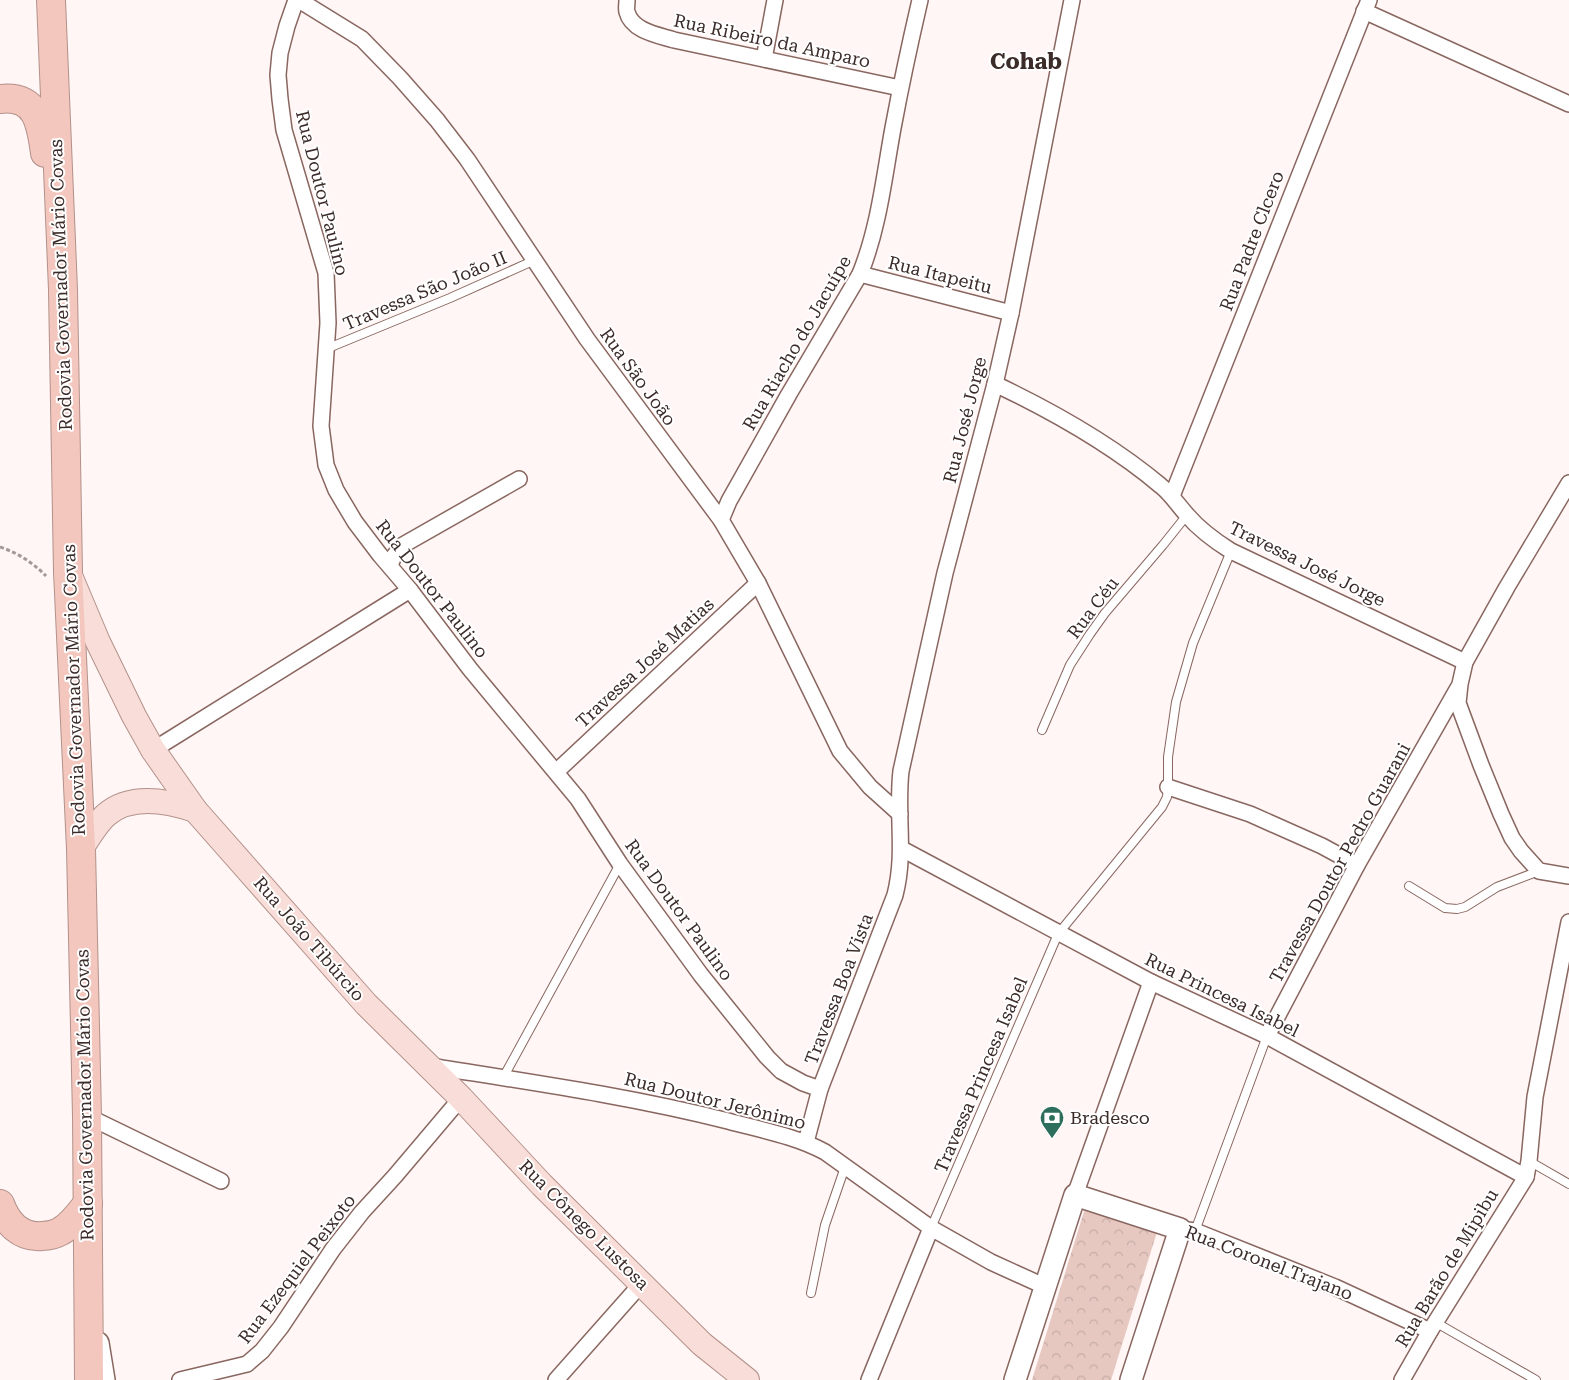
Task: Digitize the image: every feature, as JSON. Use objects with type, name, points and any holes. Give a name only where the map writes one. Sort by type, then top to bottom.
[{"type":"highway","name":"Rodovia Governador Mário Covas","points":[[51,0],[60,222],[69,584],[81,849],[87,1116],[89,1380]]},
{"type":"highway","points":[[0,99],[12,98],[25,103],[35,114],[42,132],[50,187],[60,222]]},
{"type":"highway","points":[[0,1204],[4,1215],[12,1225],[21,1233],[33,1237],[60,1232],[70,1224],[88,1203]]},
{"type":"main road","name":"Rua João Tibúrcio","points":[[69,584],[134,716],[153,750],[195,810],[366,1004],[426,1065]]},
{"type":"main road","points":[[81,849],[106,814],[122,805],[158,800],[195,810]]},
{"type":"main road","name":"Rua Cônego Lustosa","points":[[426,1065],[461,1098],[542,1184],[702,1344],[746,1380]]},
{"type":"street","name":"Rua São João","points":[[297,0],[362,39],[437,120],[467,159],[587,339],[721,520],[758,583],[840,751],[870,787],[900,814]]},
{"type":"street","name":"Rua Doutor Paulino","points":[[297,0],[287,26],[280,53],[278,75],[284,130],[326,273],[328,323],[321,426],[326,465],[336,490],[355,522],[470,669],[578,798],[620,864],[701,975],[766,1057],[781,1070],[803,1083],[820,1089]]},
{"type":"street","name":"Rua Ribeiro da Amparo","points":[[627,0],[627,12],[637,26],[674,40],[900,88]]},
{"type":"street","points":[[764,59],[775,0]]},
{"type":"street","name":"Rua Riacho do Jacuípe","points":[[721,520],[729,501],[789,394],[860,274],[876,228],[900,88],[920,0]]},
{"type":"street","name":"Rua José Jorge","points":[[902,849],[899,790],[901,771],[945,572],[995,384],[1011,313],[1072,0]]},
{"type":"street","points":[[1366,5],[1569,104]]},
{"type":"street","name":"Rua Padre Clcero","points":[[1172,496],[1366,5]]},
{"type":"street","name":"Rua Itapeitu","points":[[860,274],[1011,313]]},
{"type":"street","name":"Travessa José Jorge","points":[[995,384],[1034,402],[1091,434],[1162,486],[1186,514],[1216,542],[1231,551],[1465,662]]},
{"type":"street","points":[[390,565],[394,556],[403,545],[520,479]]},
{"type":"street","points":[[1569,483],[1465,662],[1458,703],[1501,814],[1521,851],[1539,871],[1569,876]]},
{"type":"street","name":"Travessa José Matias","points":[[557,771],[758,583]]},
{"type":"street","points":[[153,750],[410,590]]},
{"type":"street","name":"Travessa Doutor Pedro Guarani","points":[[1267,1036],[1357,865],[1460,684]]},
{"type":"street","points":[[1168,787],[1250,814],[1322,846],[1357,865]]},
{"type":"street","name":"Rua Princesa Isabel","points":[[902,849],[1151,982],[1267,1036],[1526,1177]]},
{"type":"street","name":"Travessa Boa Vista","points":[[806,1142],[820,1089],[895,895],[900,876],[902,849]]},
{"type":"street","points":[[1526,1177],[1535,1097],[1569,922]]},
{"type":"street","points":[[1015,1380],[1076,1196],[1151,982]]},
{"type":"street","name":"Rua Doutor Jerônimo","points":[[426,1065],[689,1111],[806,1142],[825,1152],[931,1228],[991,1262],[1046,1287]]},
{"type":"street","name":"Rua Ezequiel Peixoto","points":[[180,1380],[247,1364],[262,1352],[333,1249],[362,1212],[461,1098]]},
{"type":"street","points":[[87,1116],[221,1181]]},
{"type":"street","name":"Rua Barão de Mipibu","points":[[1402,1380],[1432,1326],[1526,1177]]},
{"type":"street","name":"Rua Coronel Trajano","points":[[1076,1196],[1187,1230],[1432,1326]]},
{"type":"street","points":[[870,1380],[931,1228]]},
{"type":"street","points":[[1132,1380],[1187,1230]]},
{"type":"street","points":[[88,1282],[104,1380]]},
{"type":"street","points":[[560,1379],[642,1283]]},
{"type":"lane","name":"Travessa São João II","points":[[326,349],[536,260]]},
{"type":"lane","name":"Rua Céu","points":[[1042,730],[1070,665],[1090,634],[1105,612],[1163,545],[1186,514]]},
{"type":"lane","points":[[1168,787],[1168,757],[1176,702],[1193,644],[1231,551]]},
{"type":"lane","name":"Travessa Princesa Isabel","points":[[931,1228],[1058,934],[1162,807],[1167,797],[1168,787]]},
{"type":"lane","points":[[503,1078],[620,864]]},
{"type":"lane","points":[[1409,886],[1445,908],[1457,909],[1465,907],[1497,887],[1539,871]]},
{"type":"lane","name":"Travessa Doutor Pedro Guarani","points":[[1187,1230],[1267,1036]]},
{"type":"lane","points":[[1529,1161],[1569,1184]]},
{"type":"lane","points":[[811,1292],[825,1225],[845,1167]]},
{"type":"lane","points":[[1432,1326],[1536,1380]]},
{"type":"path","points":[[0,547],[18,553],[69,584]]},
{"type":"green space","points":[[1086,1205],[1157,1232],[1111,1380],[1032,1380]]},
{"type":"place","name":"Bradesco","points":[[1052,1139]]},
{"type":"district","name":"Cohab","points":[[1026,61]]}]
